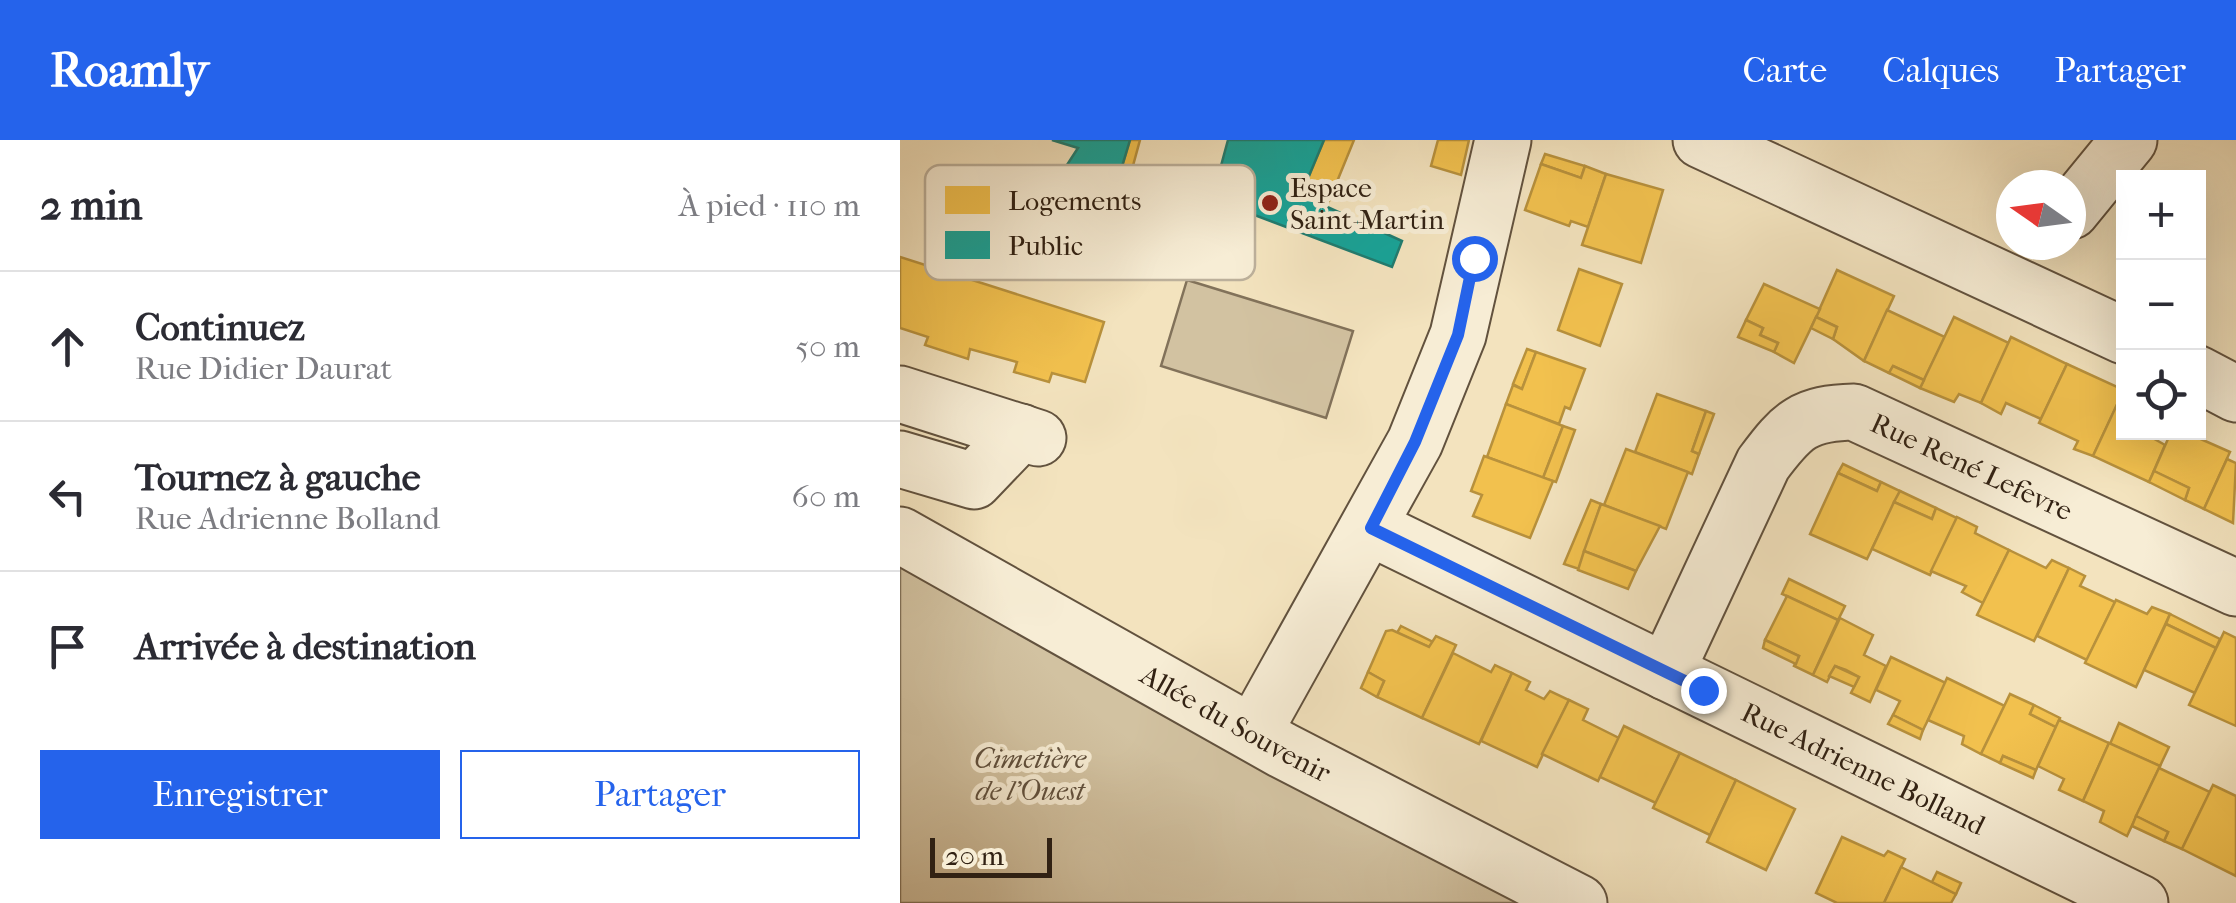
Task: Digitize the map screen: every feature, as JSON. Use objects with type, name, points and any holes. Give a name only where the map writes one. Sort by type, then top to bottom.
[{"type":"street","points":[[1253,733],[1371,528],[1415,442],[1458,335],[1503,140]]},
{"type":"street","points":[[1701,140],[2034,275],[2116,331]]},
{"type":"street","points":[[2086,192],[2128,140]]},
{"type":"street","points":[[2206,378],[2236,394]]},
{"type":"street","points":[[900,394],[1029,435],[974,481],[900,459]]},
{"type":"street","name":"Rue René Lefevre","points":[[1666,672],[1764,464],[1784,436],[1819,412],[1854,412],[2236,588]]},
{"type":"street","name":"Rue Adrienne Bolland","points":[[1371,528],[2140,903]]},
{"type":"street","name":"Allée du Souvenir","points":[[900,536],[1253,733],[1579,903]]},
{"type":"green space","points":[[1187,280],[1353,331],[1326,418],[1161,366]]},
{"type":"green space","name":"Cimetière de l'Ouest","points":[[900,564],[1533,903],[900,903]]},
{"type":"building: Logements","points":[[1130,140],[1140,140],[1133,165],[1122,165]]},
{"type":"building: Logements","points":[[1324,140],[1354,140],[1327,206],[1301,195]]},
{"type":"building: Logements","points":[[1438,140],[1469,140],[1461,175],[1431,166]]},
{"type":"building: Logements","points":[[1545,154],[1585,166],[1581,178],[1541,164]]},
{"type":"building: Logements","points":[[1541,164],[1581,178],[1585,166],[1606,174],[1588,227],[1571,221],[1569,226],[1525,210]]},
{"type":"building: Logements","points":[[1606,174],[1663,190],[1641,263],[1582,245]]},
{"type":"building: Logements","points":[[900,257],[925,265],[925,280],[972,280],[1104,322],[1085,382],[1052,373],[1049,382],[1014,372],[1017,362],[970,349],[968,359],[925,345],[928,337],[900,328]]},
{"type":"building: Logements","points":[[1579,269],[1622,284],[1600,346],[1558,330]]},
{"type":"building: Logements","points":[[1837,270],[1894,296],[1864,361],[1833,339],[1837,327],[1816,317]]},
{"type":"building: Logements","points":[[1764,284],[1820,309],[1794,363],[1774,352],[1778,343],[1760,335],[1763,328],[1746,320]]},
{"type":"building: Logements","points":[[1887,310],[1945,337],[1924,380],[1893,366],[1889,373],[1864,361]]},
{"type":"building: Logements","points":[[1816,317],[1837,327],[1833,339],[1811,328]]},
{"type":"building: Logements","points":[[1954,317],[2009,343],[1981,403],[1959,394],[1954,402],[1920,388]]},
{"type":"building: Logements","points":[[1746,320],[1763,328],[1760,335],[1778,343],[1774,352],[1738,337]]},
{"type":"building: Logements","points":[[2011,337],[2067,364],[2041,419],[2006,403],[2001,414],[1981,403]]},
{"type":"building: Logements","points":[[1527,349],[1536,352],[1522,389],[1513,384]]},
{"type":"building: Logements","points":[[1536,352],[1585,369],[1570,409],[1565,407],[1559,424],[1506,404],[1513,385],[1522,389]]},
{"type":"building: Logements","points":[[2067,364],[2116,386],[2116,407],[2093,456],[2074,449],[2078,441],[2039,423]]},
{"type":"building: Logements","points":[[1893,366],[1924,380],[1920,388],[1889,373]]},
{"type":"building: Logements","points":[[1657,394],[1706,411],[1692,451],[1699,454],[1692,474],[1635,452]]},
{"type":"building: Logements","points":[[1506,404],[1563,426],[1543,478],[1487,457]]},
{"type":"building: Logements","points":[[2116,407],[2116,440],[2156,440],[2165,445],[2149,482],[2093,456]]},
{"type":"building: Logements","points":[[1706,411],[1714,414],[1699,454],[1692,451]]},
{"type":"building: Logements","points":[[1563,426],[1575,430],[1556,482],[1543,478]]},
{"type":"building: Logements","points":[[2168,440],[2203,440],[2230,452],[2204,509],[2185,500],[2189,488],[2154,471]]},
{"type":"building: Logements","points":[[1626,449],[1688,472],[1666,529],[1604,505]]},
{"type":"building: Logements","points":[[1484,456],[1553,481],[1530,538],[1473,516],[1482,495],[1471,491]]},
{"type":"building: Logements","points":[[2227,459],[2236,463],[2233,523],[2204,509]]},
{"type":"building: Logements","points":[[1843,464],[1881,482],[1877,491],[1838,473]]},
{"type":"building: Logements","points":[[2154,471],[2189,488],[2185,500],[2149,482]]},
{"type":"building: Logements","points":[[1838,473],[1877,491],[1881,482],[1900,491],[1867,559],[1810,534]]},
{"type":"building: Logements","points":[[1900,491],[1936,508],[1932,519],[1894,502]]},
{"type":"building: Logements","points":[[1591,500],[1601,504],[1579,569],[1564,564]]},
{"type":"building: Logements","points":[[1894,502],[1932,519],[1936,508],[1957,518],[1930,575],[1872,549]]},
{"type":"building: Logements","points":[[1601,504],[1660,526],[1636,571],[1584,551]]},
{"type":"building: Logements","points":[[1957,517],[1977,527],[1975,533],[2009,550],[1983,603],[1962,592],[1966,586],[1931,571]]},
{"type":"building: Logements","points":[[2009,550],[2046,568],[2052,560],[2069,568],[2034,641],[1977,615]]},
{"type":"building: Logements","points":[[1584,551],[1636,571],[1628,589],[1578,570]]},
{"type":"building: Logements","points":[[2069,568],[2085,576],[2080,586],[2115,602],[2087,660],[2037,636]]},
{"type":"building: Logements","points":[[1789,579],[1845,606],[1838,620],[1782,594]]},
{"type":"building: Logements","points":[[1787,596],[1838,620],[1813,675],[1794,666],[1799,656],[1765,640]]},
{"type":"building: Logements","points":[[2116,600],[2147,614],[2152,607],[2170,614],[2136,687],[2085,663]]},
{"type":"building: Logements","points":[[2170,614],[2220,639],[2216,648],[2166,624]]},
{"type":"building: Logements","points":[[1840,618],[1873,635],[1864,655],[1886,666],[1870,702],[1851,693],[1859,677],[1846,670],[1835,666],[1827,682],[1813,675]]},
{"type":"building: Logements","points":[[2166,624],[2216,648],[2195,693],[2144,670]]},
{"type":"building: Logements","points":[[1401,626],[1433,642],[1429,647],[1397,633]]},
{"type":"building: Logements","points":[[1392,630],[1429,647],[1436,636],[1456,645],[1422,718],[1377,697],[1384,681],[1368,672],[1386,631]]},
{"type":"building: Logements","points":[[2224,632],[2236,638],[2236,726],[2189,705]]},
{"type":"building: Logements","points":[[1765,640],[1799,656],[1796,664],[1763,648]]},
{"type":"building: Logements","points":[[1453,653],[1491,672],[1495,665],[1512,673],[1479,744],[1422,718]]},
{"type":"building: Logements","points":[[1891,657],[1946,683],[1923,730],[1893,715],[1900,701],[1876,690]]},
{"type":"building: Logements","points":[[1835,666],[1859,677],[1854,687],[1829,676]]},
{"type":"building: Logements","points":[[1368,672],[1384,681],[1377,697],[1361,688]]},
{"type":"building: Logements","points":[[1512,673],[1530,682],[1526,690],[1544,699],[1550,691],[1569,700],[1537,767],[1481,741]]},
{"type":"building: Logements","points":[[1947,678],[2005,706],[1981,754],[1962,744],[1964,736],[1928,720]]},
{"type":"building: Logements","points":[[2010,694],[2034,705],[2030,714],[2056,727],[2036,770],[2003,756],[2000,763],[1981,754]]},
{"type":"building: Logements","points":[[1569,700],[1588,709],[1583,720],[1619,738],[1598,781],[1542,754]]},
{"type":"building: Logements","points":[[2034,705],[2060,718],[2056,727],[2030,714]]},
{"type":"building: Logements","points":[[1893,715],[1923,730],[1920,739],[1888,724]]},
{"type":"building: Logements","points":[[2059,720],[2109,743],[2083,801],[2059,790],[2064,779],[2038,766]]},
{"type":"building: Logements","points":[[2119,723],[2169,747],[2160,766],[2110,744]]},
{"type":"building: Logements","points":[[1624,726],[1680,753],[1656,803],[1600,777]]},
{"type":"building: Logements","points":[[2109,743],[2160,766],[2127,836],[2100,822],[2104,811],[2083,801]]},
{"type":"building: Logements","points":[[1680,753],[1736,780],[1710,835],[1653,808]]},
{"type":"building: Logements","points":[[2003,756],[2036,770],[2033,778],[2000,763]]},
{"type":"building: Logements","points":[[2159,768],[2210,792],[2182,849],[2164,841],[2168,832],[2136,816]]},
{"type":"building: Logements","points":[[1736,780],[1795,809],[1766,870],[1707,842]]},
{"type":"building: Logements","points":[[2213,785],[2236,796],[2236,876],[2182,849]]},
{"type":"building: Logements","points":[[2136,816],[2168,832],[2164,841],[2132,826]]},
{"type":"building: Logements","points":[[1842,837],[1884,856],[1888,851],[1905,859],[1884,903],[1837,903],[1816,893]]},
{"type":"building: Logements","points":[[1901,867],[1956,894],[1951,903],[1884,903]]},
{"type":"building: Logements","points":[[1937,872],[1961,883],[1956,894],[1932,882]]},
{"type":"building: Public","points":[[1052,140],[1130,140],[1122,165],[1067,165],[1078,148]]},
{"type":"building: Public","name":"Espace Saint-Martin","points":[[1228,140],[1324,140],[1301,195],[1402,241],[1392,267],[1255,215],[1255,165],[1221,165]]},
{"type":"place","name":"Espace Saint-Martin","points":[[1270,203]]},
{"type":"route","points":[[1474,258],[1458,335],[1415,442],[1371,528],[1703,690]]}]
